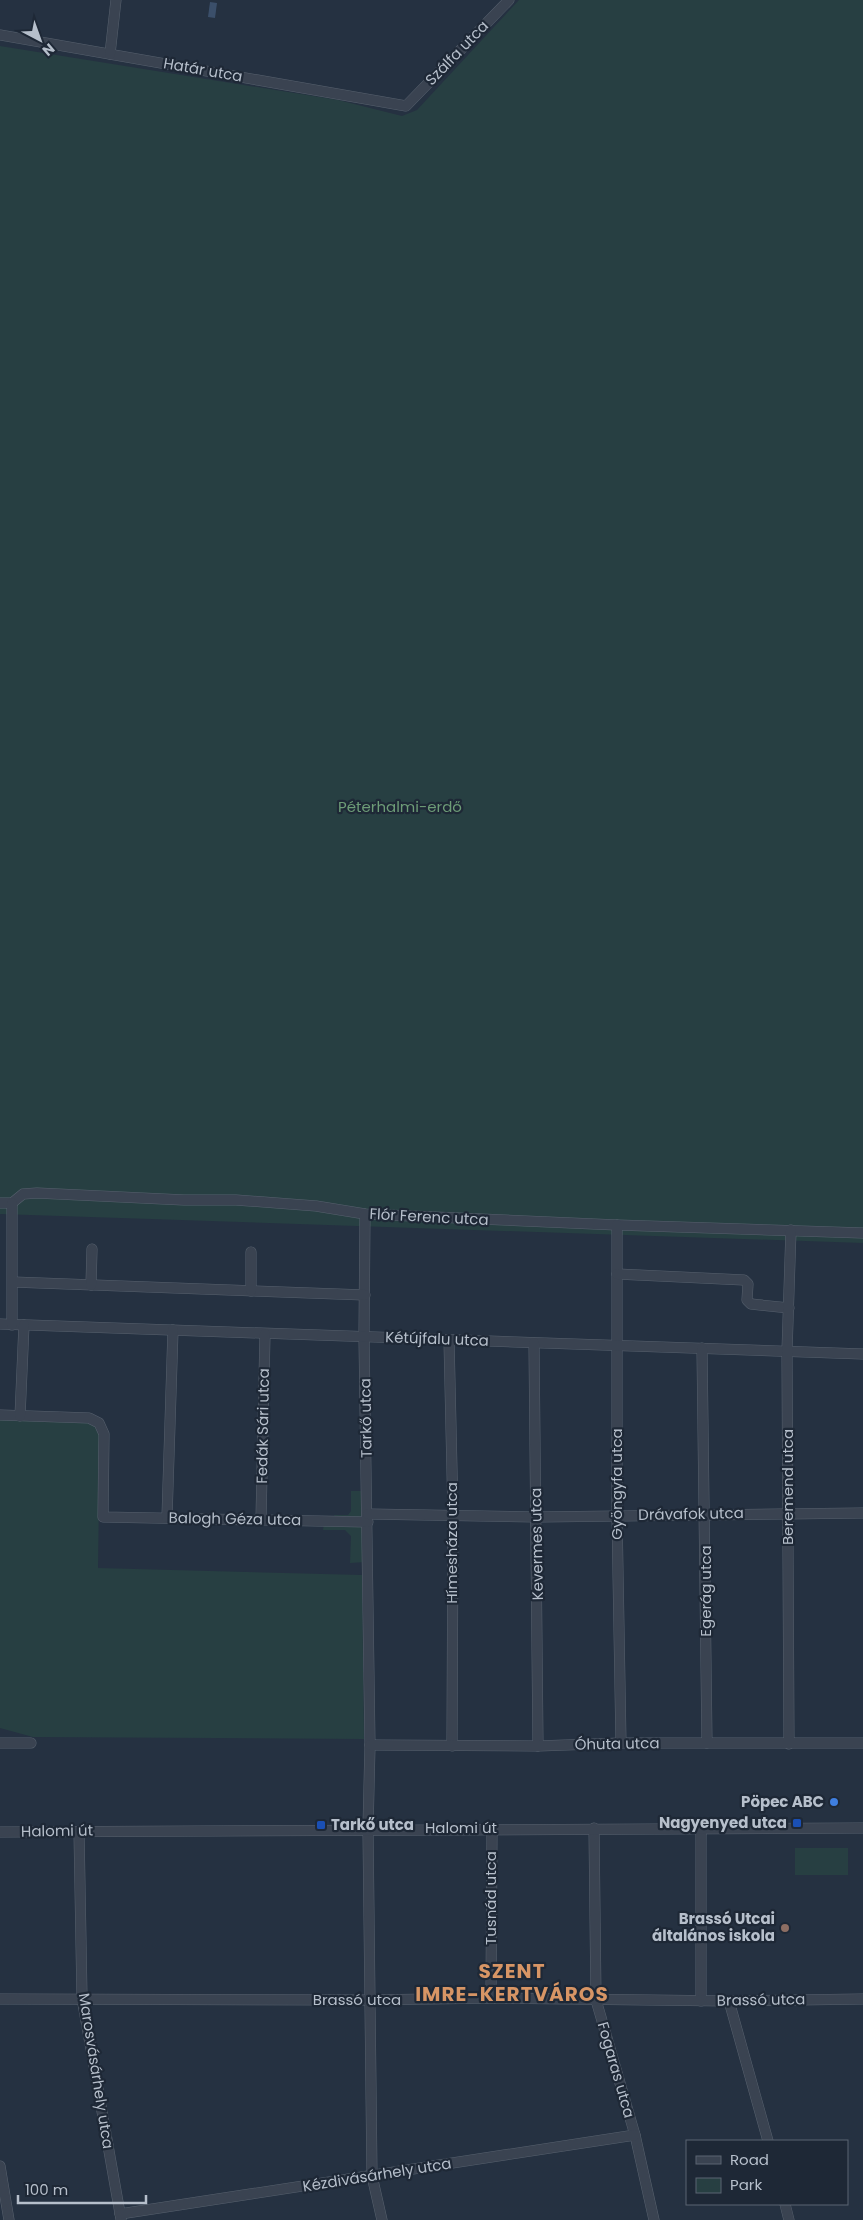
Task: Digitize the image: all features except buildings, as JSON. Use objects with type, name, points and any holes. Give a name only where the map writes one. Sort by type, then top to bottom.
[{"type":"street","points":[[110,54],[116,0]]},
{"type":"street","name":"Szálfa utca","points":[[406,106],[508,0]]},
{"type":"street","name":"Határ utca","points":[[0,35],[406,106]]},
{"type":"street","name":"Flór Ferenc utca","points":[[0,1203],[12,1203],[24,1194],[37,1193],[184,1200],[236,1200],[316,1206],[365,1214],[617,1225],[863,1232]]},
{"type":"street","points":[[12,1203],[14,1282],[12,1325]]},
{"type":"street","name":"Tarkő utca","points":[[365,1214],[364,1337],[368,1518],[370,1745],[368,1829],[372,2176],[382,2220]]},
{"type":"street","name":"Gyöngyfa utca","points":[[617,1225],[617,1515],[621,1743]]},
{"type":"street","name":"Beremend utca","points":[[790,1744],[787,1351],[792,1230]]},
{"type":"street","points":[[91,1285],[92,1249]]},
{"type":"street","points":[[251,1252],[251,1291]]},
{"type":"street","points":[[617,1274],[744,1280],[748,1284],[747,1300],[751,1304],[789,1308]]},
{"type":"street","points":[[14,1282],[364,1295]]},
{"type":"street","name":"Kétújfalu utca","points":[[0,1324],[863,1354]]},
{"type":"street","points":[[0,1415],[20,1416],[24,1325]]},
{"type":"street","points":[[168,1517],[173,1330]]},
{"type":"street","name":"Fedák Sári utca","points":[[261,1519],[265,1334]]},
{"type":"street","name":"Hímesháza utca","points":[[449,1340],[453,1516],[452,1746]]},
{"type":"street","name":"Kevermes utca","points":[[534,1343],[538,1746]]},
{"type":"street","name":"Egerág utca","points":[[702,1348],[706,1743]]},
{"type":"street","name":"Balogh Géza utca","points":[[20,1416],[89,1418],[99,1423],[104,1434],[103,1517],[368,1518]]},
{"type":"street","name":"Drávafok utca","points":[[368,1518],[537,1517],[705,1513],[863,1513]]},
{"type":"street","points":[[0,1743],[31,1743]]},
{"type":"street","name":"Óhuta utca","points":[[370,1745],[538,1746],[621,1743],[863,1743]]},
{"type":"street","name":"Halomi út","points":[[0,1832],[492,1828],[863,1828]]},
{"type":"street","name":"Tusnád utca","points":[[491,1998],[492,1828]]},
{"type":"street","name":"Fogaras utca","points":[[594,1828],[596,2000],[634,2135],[654,2220]]},
{"type":"street","points":[[701,1828],[701,2001]]},
{"type":"street","name":"Marosvásárhely utca","points":[[79,1831],[82,1998],[120,2217]]},
{"type":"street","name":"Brassó utca","points":[[0,1999],[370,2000],[491,1998],[701,2001],[863,1999]]},
{"type":"street","points":[[730,2001],[768,2140]]},
{"type":"street","name":"Kézdivásárhely utca","points":[[120,2217],[634,2135]]},
{"type":"street","points":[[0,2166],[9,2220]]},
{"type":"street","points":[[785,2205],[789,2220]]},
{"type":"green space","name":"Péterhalmi-erdő","points":[[519,0],[863,0],[863,1243],[0,1214],[0,46],[338,100],[402,116],[417,110]]},
{"type":"green space","points":[[0,1419],[93,1423],[100,1433],[98,1568],[362,1575],[364,1739],[33,1737],[0,1728]]},
{"type":"green space","points":[[351,1491],[366,1491],[366,1519],[335,1519],[334,1515],[348,1515],[351,1511]]},
{"type":"green space","points":[[324,1524],[366,1524],[366,1562],[350,1563],[351,1536],[345,1530],[323,1530]]},
{"type":"green space","points":[[795,1848],[848,1848],[848,1875],[795,1875]]},
{"type":"water","points":[[210,2],[217,3],[215,18],[208,17]]},
{"type":"place","name":"Pöpec ABC","points":[[834,1802]]},
{"type":"place","name":"Nagyenyed utca","points":[[797,1823]]},
{"type":"place","name":"Tarkő utca","points":[[321,1825]]},
{"type":"place","name":"Brassó Utcai általános iskola","points":[[785,1928]]},
{"type":"district","name":"SZENT IMRE-KERTVÁROS","points":[[512,1982]]}]
